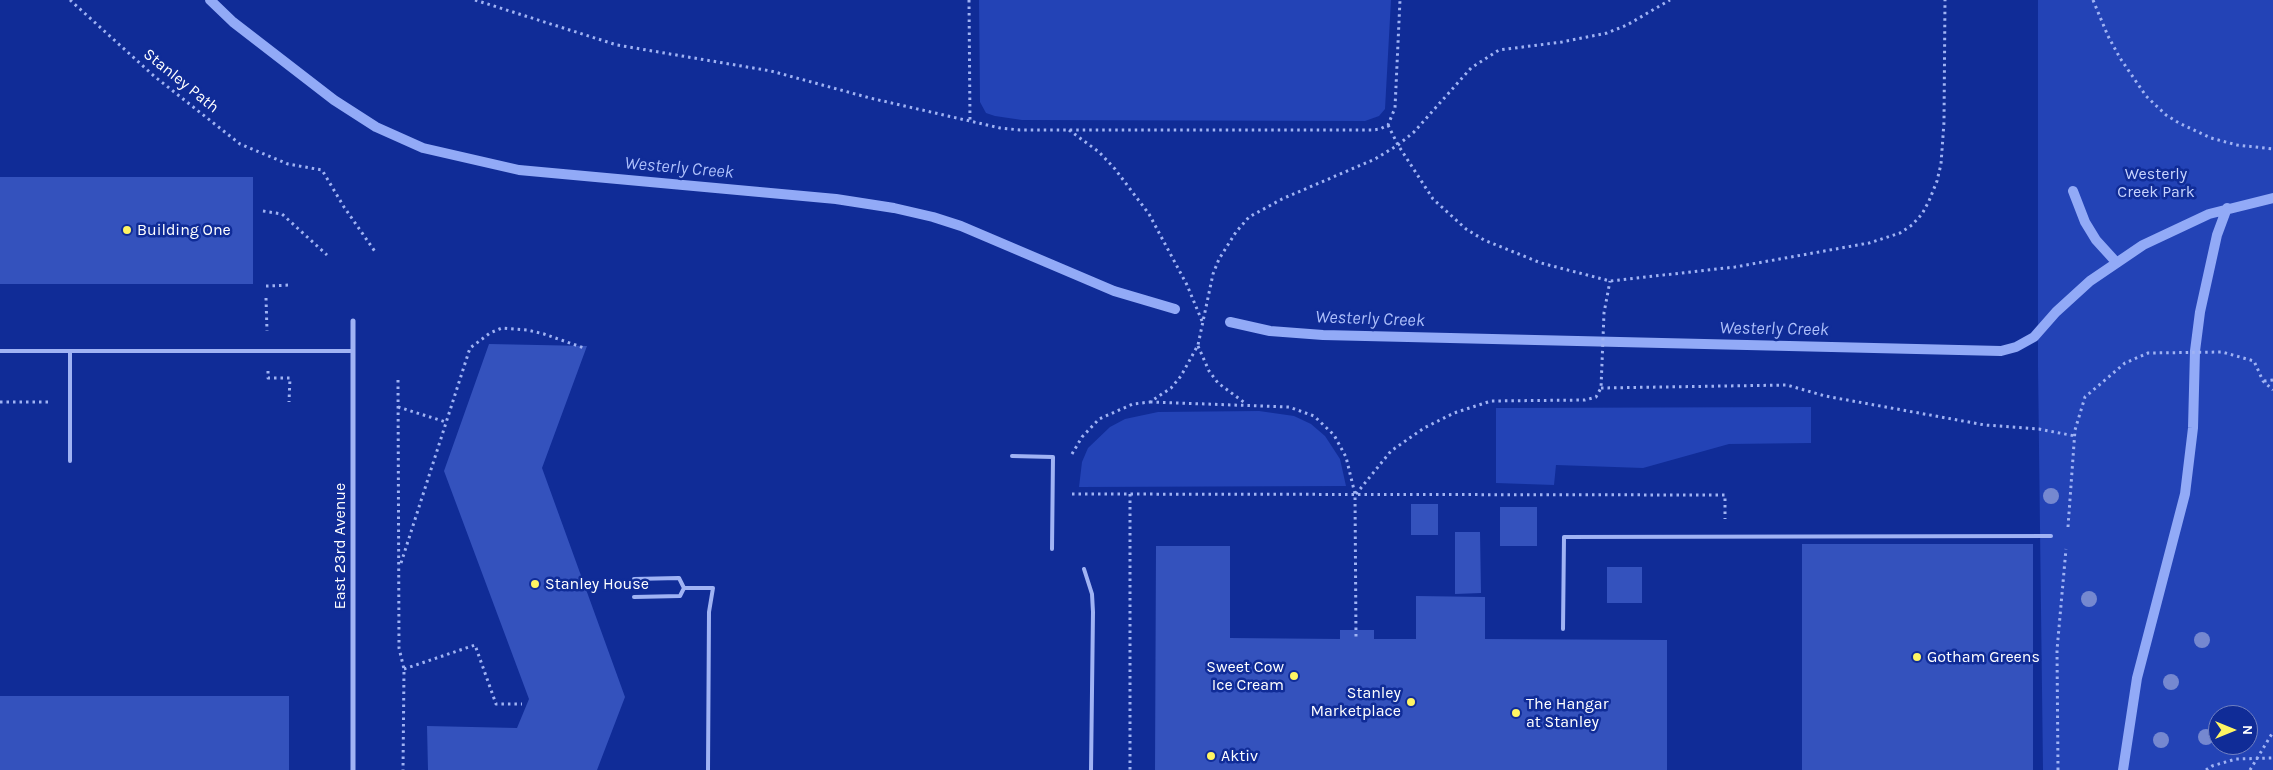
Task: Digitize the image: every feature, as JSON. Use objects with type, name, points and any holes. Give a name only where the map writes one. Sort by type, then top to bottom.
[{"type":"street","name":"East 23rd Avenue","points":[[353,321],[353,770]]},
{"type":"lane","points":[[0,351],[353,351]]},
{"type":"lane","points":[[70,351],[70,461]]},
{"type":"lane","points":[[1012,456],[1053,457],[1052,549]]},
{"type":"lane","points":[[1563,629],[1564,537],[2050,536]]},
{"type":"lane","points":[[1084,569],[1092,594],[1093,612],[1091,770]]},
{"type":"lane","points":[[634,579],[679,578],[684,588]]},
{"type":"lane","points":[[634,597],[680,596],[684,588]]},
{"type":"lane","points":[[684,588],[713,588],[709,612],[708,770]]},
{"type":"path","name":"Stanley Path","points":[[70,0],[154,76],[240,144],[288,164],[322,170],[344,207],[376,253]]},
{"type":"path","points":[[475,0],[617,45],[771,72],[970,122],[1020,130],[1373,130],[1388,125]]},
{"type":"path","points":[[969,0],[970,122]]},
{"type":"path","points":[[1400,0],[1395,108],[1388,125],[1398,145],[1433,199],[1466,229],[1484,240],[1541,263],[1610,282],[1735,267],[1869,243],[1900,233],[1912,225],[1922,214],[1929,201],[1941,164],[1944,122],[1945,0]]},
{"type":"path","points":[[1150,402],[1171,388],[1181,376],[1198,345],[1213,274],[1219,259],[1236,232],[1249,218],[1282,199],[1375,158],[1398,145],[1414,132],[1472,68],[1499,50],[1562,42],[1607,33],[1628,25],[1670,0]]},
{"type":"path","points":[[2093,0],[2120,58],[2146,96],[2166,115],[2211,138],[2237,145],[2273,149]]},
{"type":"path","points":[[1069,130],[1104,158],[1149,214],[1187,285],[1203,322]]},
{"type":"path","points":[[263,211],[282,214],[327,255]]},
{"type":"path","points":[[1355,494],[1391,451],[1418,432],[1454,413],[1491,401],[1585,400],[1596,397],[1602,388],[1604,313],[1610,282]]},
{"type":"path","points":[[266,286],[291,285]]},
{"type":"path","points":[[266,298],[268,332]]},
{"type":"path","points":[[400,566],[470,348],[490,333],[502,328],[528,330],[584,348]]},
{"type":"path","points":[[1198,345],[1209,371],[1218,383],[1246,404]]},
{"type":"path","points":[[2067,534],[2075,436],[2085,397],[2125,363],[2148,353],[2222,352],[2254,361],[2263,381],[2273,390]]},
{"type":"path","points":[[268,371],[268,378],[290,378],[289,402]]},
{"type":"path","points":[[398,380],[399,648],[404,669],[403,770]]},
{"type":"path","points":[[2263,381],[2273,380]]},
{"type":"path","points":[[1602,388],[1787,385],[1825,396],[1985,425],[2039,429],[2075,436]]},
{"type":"path","points":[[0,402],[51,402]]},
{"type":"path","points":[[1069,462],[1082,437],[1099,419],[1133,404],[1150,402],[1289,406],[1314,416],[1334,435],[1346,457],[1355,494],[1356,639]]},
{"type":"path","points":[[398,407],[446,422]]},
{"type":"path","points":[[1064,494],[1725,495],[1725,537]]},
{"type":"path","points":[[1130,494],[1130,770]]},
{"type":"path","points":[[2058,770],[2057,650],[2066,543]]},
{"type":"path","points":[[404,669],[475,645],[496,704],[522,704]]},
{"type":"path","points":[[2250,770],[2273,732]]},
{"type":"path","points":[[2206,770],[2224,761],[2273,758]]},
{"type":"green space","points":[[979,0],[1391,0],[1385,109],[1379,116],[1365,121],[1022,120],[995,116],[986,113],[980,102]]},
{"type":"green space","name":"Westerly Creek Park","points":[[2038,0],[2273,0],[2273,770],[2043,770],[2038,367]]},
{"type":"green space","points":[[1811,407],[1811,443],[1729,444],[1643,468],[1556,465],[1554,485],[1496,483],[1496,408]]},
{"type":"green space","points":[[1259,411],[1294,416],[1311,424],[1325,436],[1340,459],[1346,486],[1079,487],[1082,462],[1088,448],[1110,427],[1125,419],[1158,412]]},
{"type":"building","name":"Building One","points":[[0,177],[253,177],[253,284],[0,284]]},
{"type":"building","name":"Stanley House","points":[[489,344],[587,346],[542,468],[625,697],[597,770],[428,770],[427,726],[517,728],[529,699],[444,471]]},
{"type":"building","points":[[1411,504],[1438,504],[1438,535],[1411,535]]},
{"type":"building","points":[[1500,507],[1537,507],[1537,546],[1500,546]]},
{"type":"building","points":[[1455,532],[1480,532],[1481,593],[1455,594]]},
{"type":"building","name":"Gotham Greens","points":[[1802,544],[2033,544],[2033,770],[1802,770]]},
{"type":"building","name":"Stanley Marketplace","points":[[1156,546],[1230,546],[1230,638],[1340,639],[1340,630],[1374,630],[1374,639],[1416,639],[1416,596],[1485,597],[1485,639],[1667,640],[1667,770],[1155,770]]},
{"type":"building","points":[[1607,567],[1642,567],[1642,603],[1607,603]]},
{"type":"building","points":[[0,696],[289,696],[289,770],[0,770]]},
{"type":"waterway","name":"Westerly Creek","points":[[210,0],[233,22],[334,100],[376,127],[423,148],[519,170],[836,199],[894,208],[961,226],[1114,291],[1175,309]]},
{"type":"waterway","points":[[2073,191],[2085,222],[2096,240],[2116,262]]},
{"type":"waterway","name":"Westerly Creek","points":[[1230,322],[1270,331],[1323,335],[2001,351],[2016,347],[2034,337],[2056,312],[2090,281],[2143,245],[2209,214],[2273,198]]},
{"type":"waterway","points":[[2123,770],[2137,678],[2185,494],[2193,428],[2195,351],[2200,312],[2217,235],[2227,208]]},
{"type":"place","name":"Building One","points":[[127,230]]},
{"type":"place","name":"Stanley House","points":[[535,584]]},
{"type":"place","name":"Gotham Greens","points":[[1917,657]]},
{"type":"place","name":"Sweet Cow Ice Cream","points":[[1294,676]]},
{"type":"place","name":"Stanley Marketplace","points":[[1411,702]]},
{"type":"place","name":"The Hangar at Stanley","points":[[1516,713]]},
{"type":"place","name":"Aktiv","points":[[1211,756]]}]
